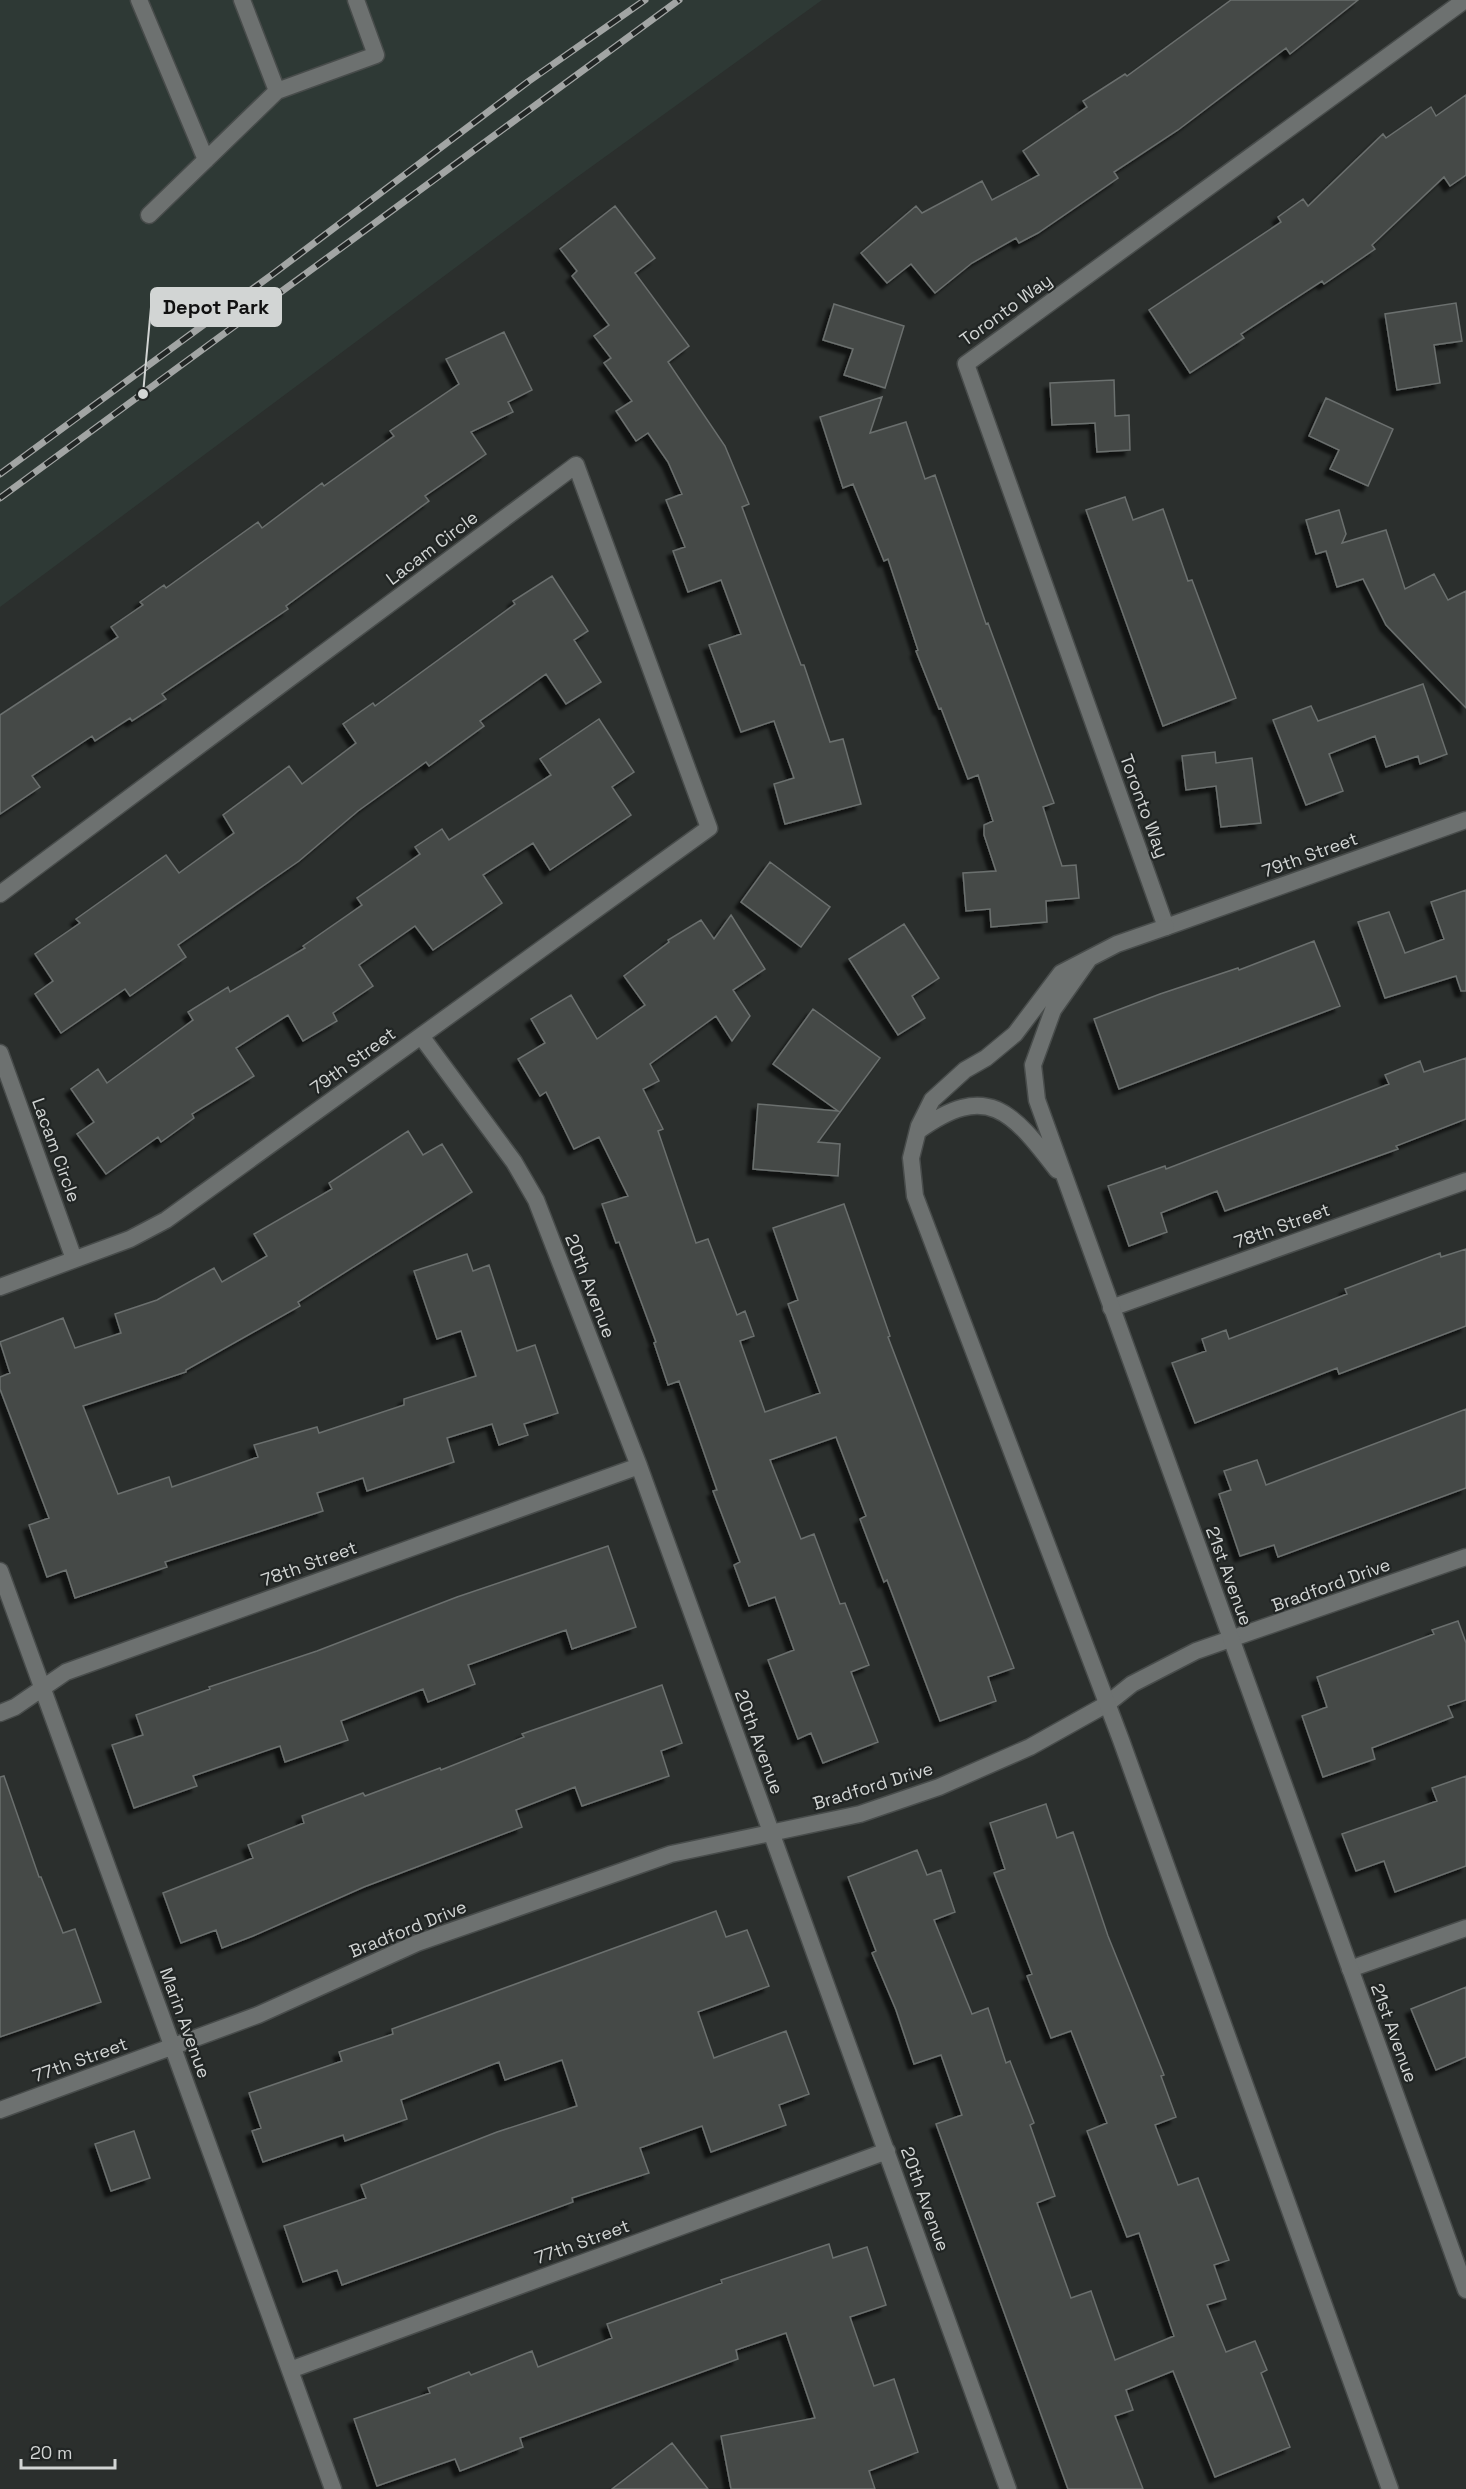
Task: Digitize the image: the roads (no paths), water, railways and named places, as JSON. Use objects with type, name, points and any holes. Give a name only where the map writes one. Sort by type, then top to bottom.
[{"type":"street","points":[[139,0],[206,160]]},
{"type":"street","points":[[242,0],[278,91]]},
{"type":"street","points":[[149,215],[278,91],[376,55],[356,0]]},
{"type":"street","name":"Toronto Way","points":[[1166,927],[966,364],[1465,0]]},
{"type":"street","name":"Lacam Circle","points":[[0,894],[576,465],[709,828]]},
{"type":"street","name":"79th Street","points":[[1166,927],[1466,820]]},
{"type":"street","name":"79th Street","points":[[0,1287],[130,1239],[166,1220],[709,828]]},
{"type":"street","name":"21st Avenue","points":[[1166,927],[1117,944],[1090,958],[1053,1010],[1033,1065],[1037,1100],[1466,2290]]},
{"type":"street","points":[[1090,958],[1061,974],[1015,1034],[986,1058],[965,1070],[932,1100],[918,1131],[912,1158],[915,1196],[1107,1704],[1390,2489]]},
{"type":"street","name":"20th Avenue","points":[[421,1036],[514,1162],[536,1200],[639,1466],[1008,2489]]},
{"type":"street","name":"Lacam Circle","points":[[0,1053],[74,1259]]},
{"type":"street","points":[[918,1131],[943,1113],[970,1104],[994,1107],[1034,1140],[1067,1182]]},
{"type":"street","name":"78th Street","points":[[1111,1308],[1466,1181]]},
{"type":"street","name":"78th Street","points":[[0,1713],[15,1707],[66,1672],[639,1466]]},
{"type":"street","name":"Bradford Drive","points":[[173,2046],[258,2014],[440,1936],[671,1854],[772,1835],[860,1814],[939,1787],[1030,1746],[1107,1704],[1132,1684],[1196,1652],[1466,1557]]},
{"type":"street","name":"Marin Avenue","points":[[0,1571],[333,2489]]},
{"type":"street","points":[[1350,1969],[1466,1928]]},
{"type":"street","name":"77th Street","points":[[0,2110],[173,2046]]},
{"type":"street","name":"77th Street","points":[[290,2370],[887,2151]]},
{"type":"railway","points":[[0,474],[273,274],[529,81],[645,0]]},
{"type":"railway","points":[[0,498],[679,0]]},
{"type":"place","name":"Depot Park","points":[[143,394]]}]
